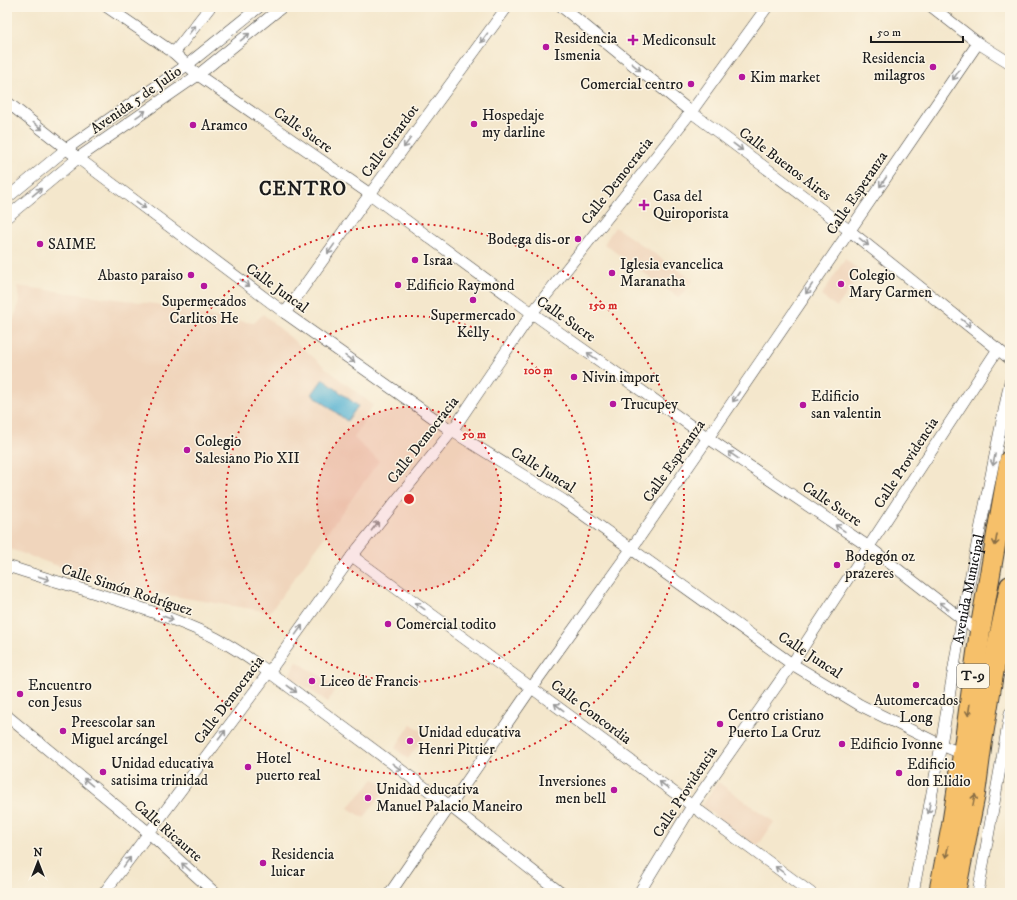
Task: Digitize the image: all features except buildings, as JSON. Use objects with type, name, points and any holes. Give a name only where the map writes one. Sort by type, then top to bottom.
[{"type":"highway","name":"Avenida Municipal","points":[[939,893],[964,754],[980,631],[1010,460]]},
{"type":"highway","name":"T-9","points":[[955,893],[975,794],[993,744],[1010,586]]},
{"type":"street","name":"Calle Sucre","points":[[107,7],[174,53],[198,75],[370,194],[532,313],[708,438],[869,547],[962,619],[1004,649]]},
{"type":"street","points":[[174,53],[210,7]]},
{"type":"street","name":"Avenida 5 de Julio","points":[[7,198],[66,149],[187,65],[259,7]]},
{"type":"street","name":"Avenida 5 de Julio","points":[[7,217],[78,158],[198,75],[282,7]]},
{"type":"street","name":"Calle Girardot","points":[[286,313],[370,194],[507,7]]},
{"type":"street","name":"Calle Buenos Aires","points":[[562,7],[691,112],[850,230],[1010,359]]},
{"type":"street","name":"Calle Democracia","points":[[104,893],[148,832],[269,672],[352,556],[452,431],[532,313],[691,112],[767,7]]},
{"type":"street","points":[[932,7],[978,43],[1010,63]]},
{"type":"street","name":"Calle Esperanza","points":[[390,893],[451,807],[532,687],[632,548],[978,43]]},
{"type":"street","name":"Calle Juncal","points":[[7,102],[66,149],[286,313],[452,431],[563,500],[792,664],[860,705],[941,746],[964,754]]},
{"type":"street","name":"Calle Providencia","points":[[639,893],[692,806],[792,664],[998,349]]},
{"type":"street","name":"Avenida Municipal","points":[[913,893],[941,746],[962,619],[1010,381]]},
{"type":"street","name":"Calle Concordia","points":[[352,556],[811,893]]},
{"type":"street","name":"Calle Simón Rodríguez","points":[[7,566],[133,604],[202,631],[241,653],[269,672],[451,807],[561,893]]},
{"type":"street","name":"T-9","points":[[978,893],[993,744],[1010,713]]},
{"type":"street","name":"Calle Ricaurte","points":[[7,716],[148,832],[215,893]]},
{"type":"shaded area","points":[[615,227],[693,280],[679,298],[604,244]]},
{"type":"shaded area","name":"Colegio Mary Carmen","points":[[845,259],[862,273],[837,307],[821,296]]},
{"type":"shaded area","name":"Colegio Salesiano Pio XII","points":[[17,286],[155,304],[219,318],[254,323],[263,314],[328,370],[373,405],[354,438],[379,461],[270,612],[118,587],[7,548],[7,337],[20,301]]},
{"type":"shaded area","name":"Liceo de Francis","points":[[296,661],[336,686],[328,702],[289,676]]},
{"type":"shaded area","name":"Unidad educativa Henri Pittier","points":[[411,724],[426,734],[408,759],[395,748]]},
{"type":"shaded area","name":"Unidad educativa Manuel Palacio Maneiro","points":[[374,779],[387,787],[364,818],[348,808]]},
{"type":"shaded area","points":[[718,782],[774,822],[757,847],[702,806]]},
{"type":"water","points":[[323,379],[358,406],[347,421],[312,394]]},
{"type":"place","name":"Mediconsult","points":[[633,40]]},
{"type":"place","name":"Residencia Ismenia","points":[[546,47]]},
{"type":"place","name":"Residencia milagros","points":[[933,67]]},
{"type":"place","name":"Kim market","points":[[742,77]]},
{"type":"place","name":"Comercial centro","points":[[691,84]]},
{"type":"place","name":"Hospedaje my darline","points":[[474,124]]},
{"type":"place","name":"Aramco","points":[[193,125]]},
{"type":"place","name":"Casa del Quiroporista","points":[[644,205]]},
{"type":"place","name":"Bodega dis-or","points":[[578,239]]},
{"type":"place","name":"SAIME","points":[[40,244]]},
{"type":"place","name":"Israa","points":[[415,260]]},
{"type":"place","name":"Iglesia evancelica Maranatha","points":[[612,273]]},
{"type":"place","name":"Abasto paraiso","points":[[191,275]]},
{"type":"place","name":"Colegio Mary Carmen","points":[[841,284]]},
{"type":"place","name":"Edificio Raymond","points":[[398,285]]},
{"type":"place","name":"Supermecados Carlitos He","points":[[204,286]]},
{"type":"place","name":"Supermercado Kelly","points":[[473,300]]},
{"type":"place","name":"Nivin import","points":[[574,377]]},
{"type":"place","name":"Trucupey","points":[[613,404]]},
{"type":"place","name":"Edificio san valentin","points":[[803,405]]},
{"type":"place","name":"Colegio Salesiano Pio XII","points":[[187,450]]},
{"type":"place","name":"Bodegón oz prazeres","points":[[837,565]]},
{"type":"place","name":"Comercial todito","points":[[388,624]]},
{"type":"place","name":"Liceo de Francis","points":[[312,681]]},
{"type":"place","name":"Automercados Long","points":[[916,685]]},
{"type":"place","name":"Encuentro con Jesus","points":[[20,694]]},
{"type":"place","name":"Centro cristiano Puerto La Cruz","points":[[720,724]]},
{"type":"place","name":"Preescolar san Miguel arcángel","points":[[63,731]]},
{"type":"place","name":"Unidad educativa Henri Pittier","points":[[410,741]]},
{"type":"place","name":"Edificio Ivonne","points":[[842,744]]},
{"type":"place","name":"Hotel puerto real","points":[[248,767]]},
{"type":"place","name":"Unidad educativa satisima trinidad","points":[[103,772]]},
{"type":"place","name":"Edificio don Elidio","points":[[899,773]]},
{"type":"place","name":"Inversiones men bell","points":[[614,790]]},
{"type":"place","name":"Unidad educativa Manuel Palacio Maneiro","points":[[368,798]]},
{"type":"place","name":"Residencia luicar","points":[[263,863]]},
{"type":"district","name":"CENTRO","points":[[303,189]]}]
